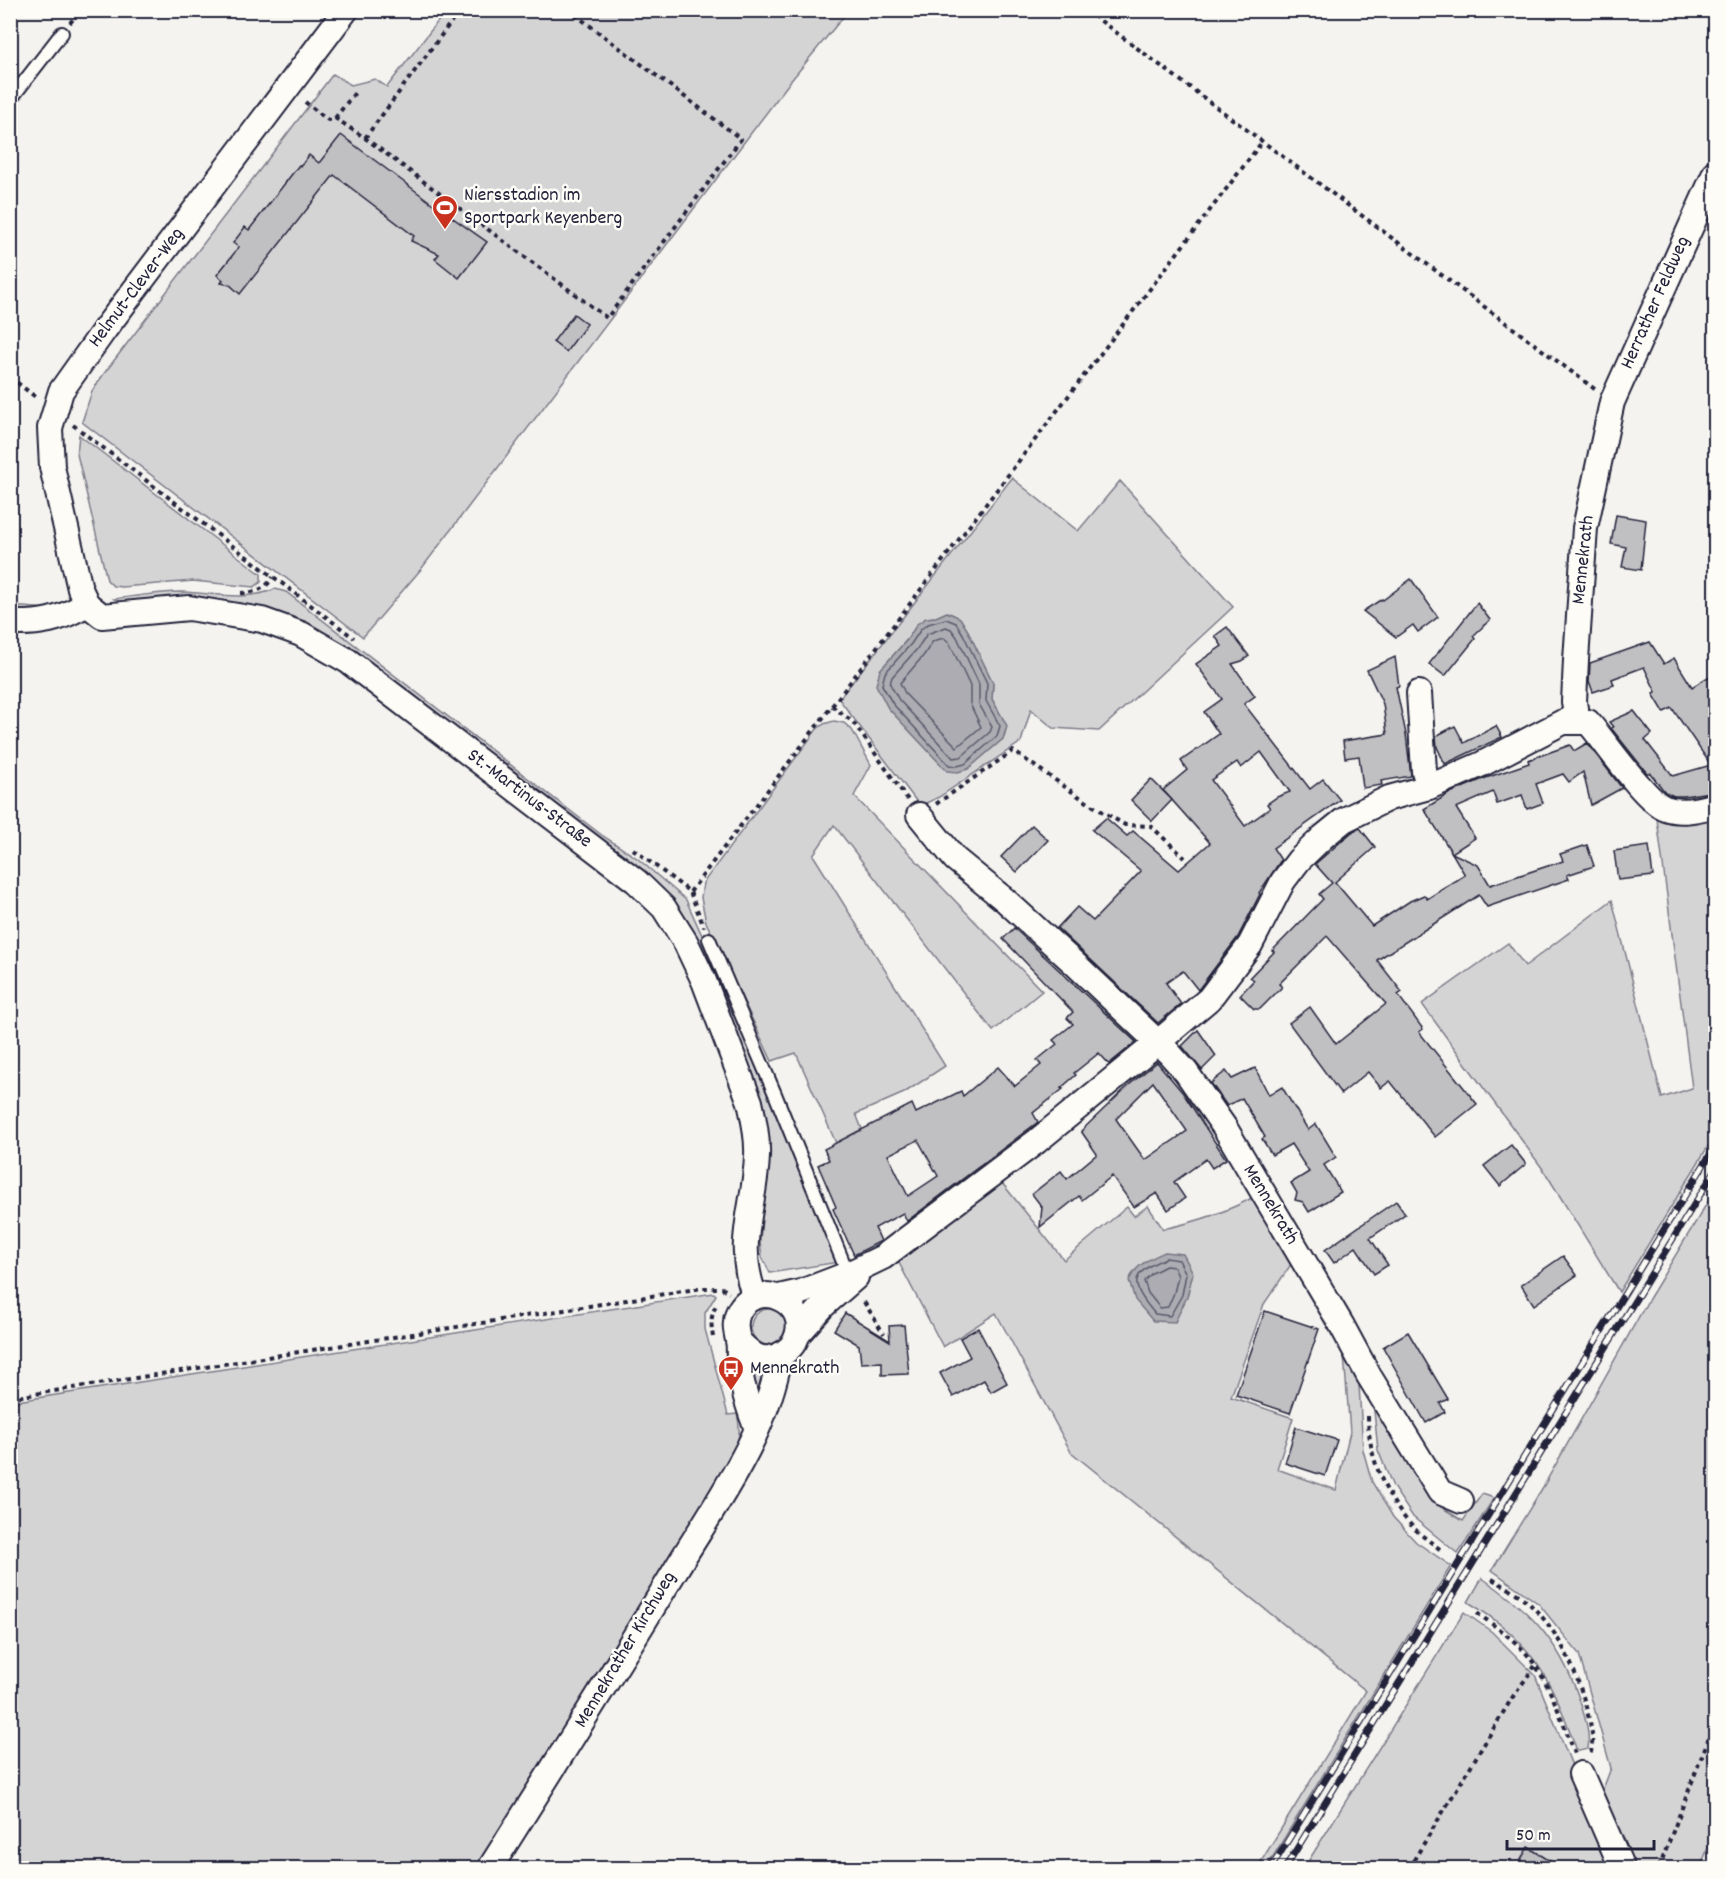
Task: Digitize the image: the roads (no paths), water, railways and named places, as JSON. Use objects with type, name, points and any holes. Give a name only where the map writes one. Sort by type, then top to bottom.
[{"type":"street","name":"Helmut-Clever-Weg","points":[[87,604],[80,589],[52,467],[50,435],[68,417],[66,385],[105,329],[346,10]]},
{"type":"street","name":"Herrather Feldweg","points":[[1612,402],[1716,171]]},
{"type":"street","name":"Mennekrath","points":[[1577,721],[1574,702],[1586,528],[1612,402]]},
{"type":"street","points":[[10,623],[34,624],[54,620],[87,604]]},
{"type":"street","name":"St.-Martinus-Straße","points":[[87,604],[102,616],[189,608],[219,612],[262,620],[301,634],[348,661],[636,881],[664,908],[677,927],[704,981],[750,1102],[757,1157],[744,1250],[749,1282],[759,1300]]},
{"type":"street","points":[[1419,693],[1424,771],[1429,787]]},
{"type":"street","points":[[757,1429],[749,1408],[739,1366],[735,1323],[738,1314],[759,1300],[801,1292],[848,1274],[883,1257],[981,1184],[1158,1043],[1209,999],[1250,945],[1283,881],[1299,860],[1344,820],[1389,798],[1429,787],[1482,764],[1563,722],[1577,721],[1588,722],[1650,798],[1665,808],[1686,811],[1716,806]]},
{"type":"street","name":"Mennekrath","points":[[919,816],[955,859],[1005,900],[1170,1053],[1186,1072],[1224,1128],[1341,1324],[1369,1376],[1440,1492],[1461,1501]]},
{"type":"street","points":[[798,1334],[824,1305],[870,1264]]},
{"type":"street","points":[[759,1300],[793,1308],[799,1325],[798,1334]]},
{"type":"street","name":"Mennekrather Kirchweg","points":[[490,1869],[587,1716],[718,1499],[765,1413],[777,1374],[780,1355],[794,1344],[798,1334]]},
{"type":"street","points":[[738,1341],[753,1355],[761,1358],[780,1355]]},
{"type":"street","points":[[1581,1774],[1622,1869]]},
{"type":"lane","points":[[10,100],[62,33]]},
{"type":"lane","points":[[709,939],[848,1274]]},
{"type":"water","points":[[947,612],[960,618],[968,631],[993,683],[992,699],[1007,726],[1003,739],[968,769],[958,772],[947,771],[888,708],[876,685],[880,670],[907,640],[917,624],[926,618]]},
{"type":"water","points":[[1165,1252],[1183,1254],[1193,1273],[1187,1297],[1175,1322],[1153,1321],[1135,1300],[1129,1280],[1140,1266]]},
{"type":"railway","points":[[1271,1868],[1716,1145]]},
{"type":"railway","points":[[1285,1868],[1716,1169]]},
{"type":"place","name":"Niersstadion im Sportpark Keyenberg","points":[[445,231]]},
{"type":"place","name":"Mennekrath","points":[[731,1392]]}]
